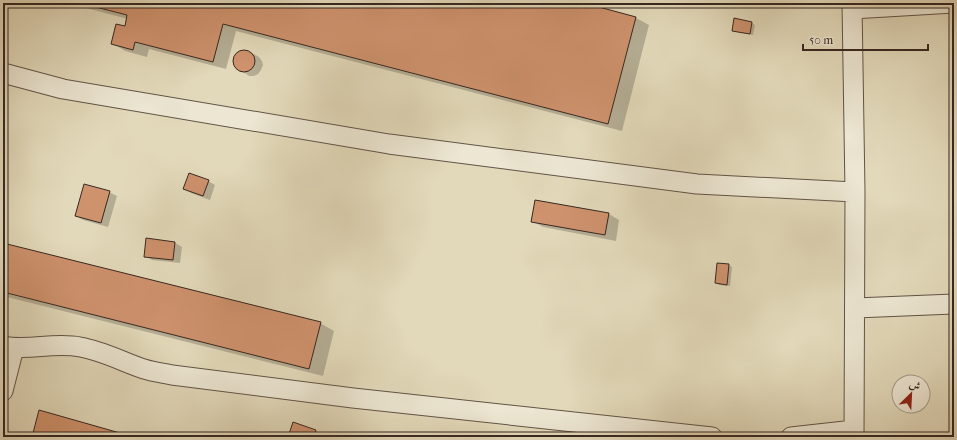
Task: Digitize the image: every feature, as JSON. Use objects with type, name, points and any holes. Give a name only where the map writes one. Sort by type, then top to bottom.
[{"type":"street","points":[[791,437],[854,433],[856,308],[852,6],[954,3]]},
{"type":"street","points":[[3,74],[63,89],[396,145],[697,184],[855,192]]},
{"type":"street","points":[[856,308],[954,304]]},
{"type":"street","points":[[3,391],[8,347],[53,345],[79,346],[103,352],[145,369],[172,376],[712,437]]},
{"type":"building","points":[[80,3],[584,3],[636,17],[608,124],[223,24],[213,62],[135,42],[133,50],[111,44],[116,24],[125,26],[127,15]]},
{"type":"building","points":[[734,18],[752,22],[750,34],[732,31]]},
{"type":"building","points":[[240,50],[248,50],[255,57],[255,65],[248,72],[240,72],[233,65],[233,57]]},
{"type":"building","points":[[189,173],[209,180],[203,196],[183,189]]},
{"type":"building","points":[[84,184],[110,191],[101,223],[75,216]]},
{"type":"building","points":[[535,200],[609,213],[605,235],[531,222]]},
{"type":"building","points":[[146,238],[175,242],[173,260],[144,257]]},
{"type":"building","points":[[3,243],[321,322],[309,369],[3,292]]},
{"type":"building","points":[[717,263],[729,264],[727,285],[715,283]]},
{"type":"building","points":[[39,410],[134,437],[32,437]]},
{"type":"building","points":[[293,422],[316,430],[314,437],[288,437]]}]
